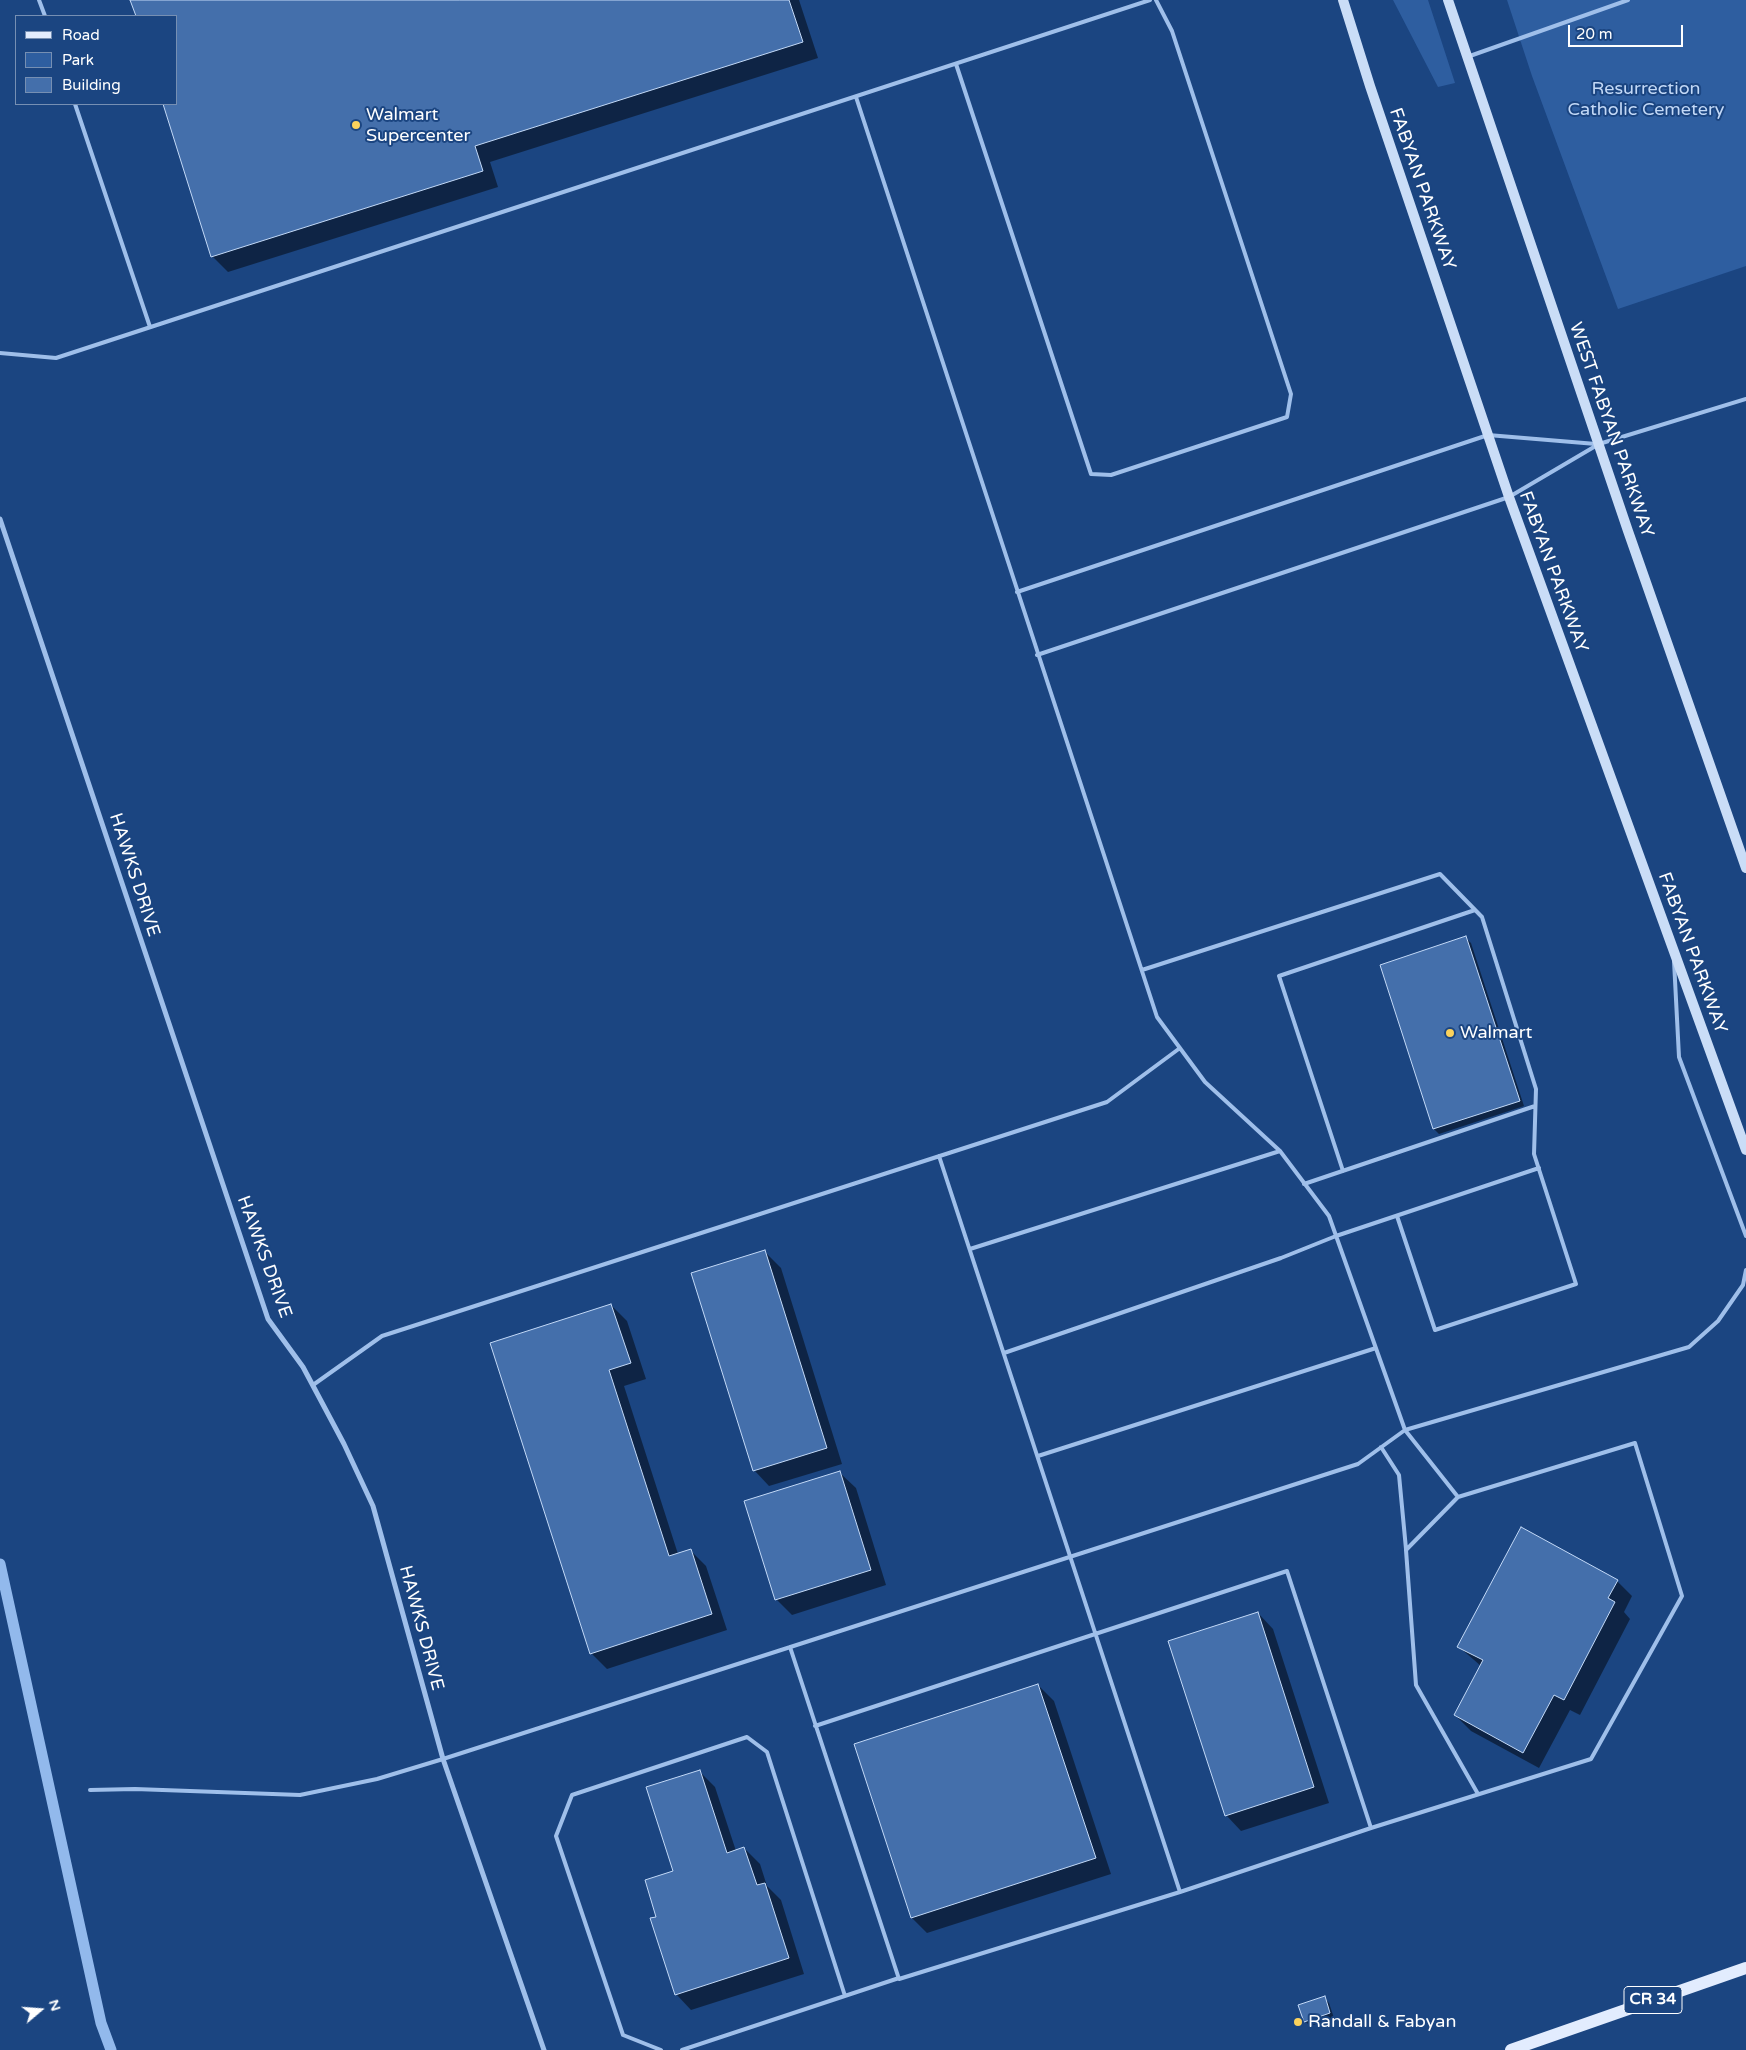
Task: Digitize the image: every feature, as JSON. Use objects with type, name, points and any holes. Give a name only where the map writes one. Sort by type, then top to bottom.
[{"type":"main road","name":"FABYAN PARKWAY","points":[[1343,0],[1508,497],[1746,1150]]},
{"type":"main road","name":"WEST FABYAN PARKWAY","points":[[1448,0],[1746,868]]},
{"type":"main road","name":"CR 34","points":[[1511,2050],[1746,1968]]},
{"type":"street","name":"HAWKS DRIVE","points":[[0,519],[268,1320],[303,1367],[344,1444],[373,1506],[443,1759],[544,2050]]},
{"type":"lane","points":[[39,0],[45,15]]},
{"type":"lane","points":[[0,353],[56,358],[1150,0]]},
{"type":"lane","points":[[956,64],[1091,474],[1111,475],[1287,417],[1291,394],[1172,32],[1156,0]]},
{"type":"lane","points":[[1467,57],[1628,0]]},
{"type":"lane","points":[[856,97],[1157,1017],[1205,1082],[1280,1151],[1329,1216],[1405,1430],[1458,1497]]},
{"type":"lane","points":[[74,105],[150,327]]},
{"type":"lane","points":[[1037,655],[1508,497],[1599,444],[1746,399]]},
{"type":"lane","points":[[1017,592],[1488,435],[1599,444]]},
{"type":"lane","points":[[1142,970],[1440,874],[1482,918],[1536,1089],[1534,1154],[1576,1284],[1435,1330],[1397,1216]]},
{"type":"lane","points":[[1343,1171],[1279,976],[1475,910]]},
{"type":"lane","points":[[1673,949],[1679,1056],[1746,1236]]},
{"type":"lane","points":[[313,1385],[382,1336],[1107,1102],[1180,1048]]},
{"type":"lane","points":[[1304,1184],[1535,1106]]},
{"type":"lane","points":[[970,1250],[1280,1151]]},
{"type":"lane","points":[[939,1156],[1097,1633],[1180,1892]]},
{"type":"lane","points":[[1004,1353],[1281,1258],[1336,1236],[1539,1168]]},
{"type":"lane","points":[[90,1790],[135,1789],[300,1794],[377,1779],[443,1759],[1358,1464],[1405,1430],[1689,1347],[1718,1321],[1743,1285],[1746,1270]]},
{"type":"lane","points":[[1038,1456],[1376,1348]]},
{"type":"lane","points":[[682,2050],[898,1978],[1180,1892],[1371,1828],[1591,1759],[1682,1596],[1635,1443],[1458,1497],[1406,1550]]},
{"type":"lane","points":[[1381,1447],[1400,1475],[1416,1685],[1478,1794]]},
{"type":"lane","points":[[815,1726],[1287,1571],[1371,1828]]},
{"type":"lane","points":[[790,1647],[898,1978]]},
{"type":"lane","points":[[661,2050],[624,2035],[556,1836],[572,1795],[746,1737],[767,1752],[845,1996]]},
{"type":"green space","points":[[1393,0],[1428,0],[1455,83],[1438,87]]},
{"type":"green space","name":"Resurrection Catholic Cemetery","points":[[1507,0],[1746,0],[1746,266],[1618,309],[1532,76]]},
{"type":"building","name":"Walmart Supercenter","points":[[130,0],[789,0],[803,42],[475,146],[483,171],[211,257],[163,105],[178,105],[178,15],[136,15]]},
{"type":"building","name":"Walmart","points":[[1466,936],[1520,1101],[1433,1129],[1380,965]]},
{"type":"building","points":[[765,1250],[827,1448],[753,1471],[691,1273]]},
{"type":"building","points":[[611,1304],[631,1363],[609,1370],[669,1556],[691,1549],[712,1614],[590,1654],[490,1343]]},
{"type":"building","points":[[840,1471],[871,1570],[775,1600],[744,1501]]},
{"type":"building","points":[[1521,1527],[1618,1580],[1608,1598],[1615,1602],[1564,1700],[1554,1695],[1523,1753],[1454,1715],[1483,1660],[1457,1647]]},
{"type":"building","points":[[1258,1612],[1314,1787],[1225,1816],[1168,1641]]},
{"type":"building","points":[[1038,1684],[1096,1858],[911,1918],[854,1744]]},
{"type":"building","points":[[700,1770],[727,1853],[744,1847],[757,1885],[765,1883],[789,1958],[675,1995],[650,1918],[656,1917],[645,1880],[673,1871],[646,1787]]},
{"type":"building","points":[[1325,1996],[1330,2013],[1304,2022],[1298,2005]]},
{"type":"waterway","points":[[0,1564],[101,2023],[111,2050]]},
{"type":"place","name":"Walmart Supercenter","points":[[356,125]]},
{"type":"place","name":"Walmart","points":[[1450,1033]]},
{"type":"place","name":"Randall & Fabyan","points":[[1298,2022]]}]
